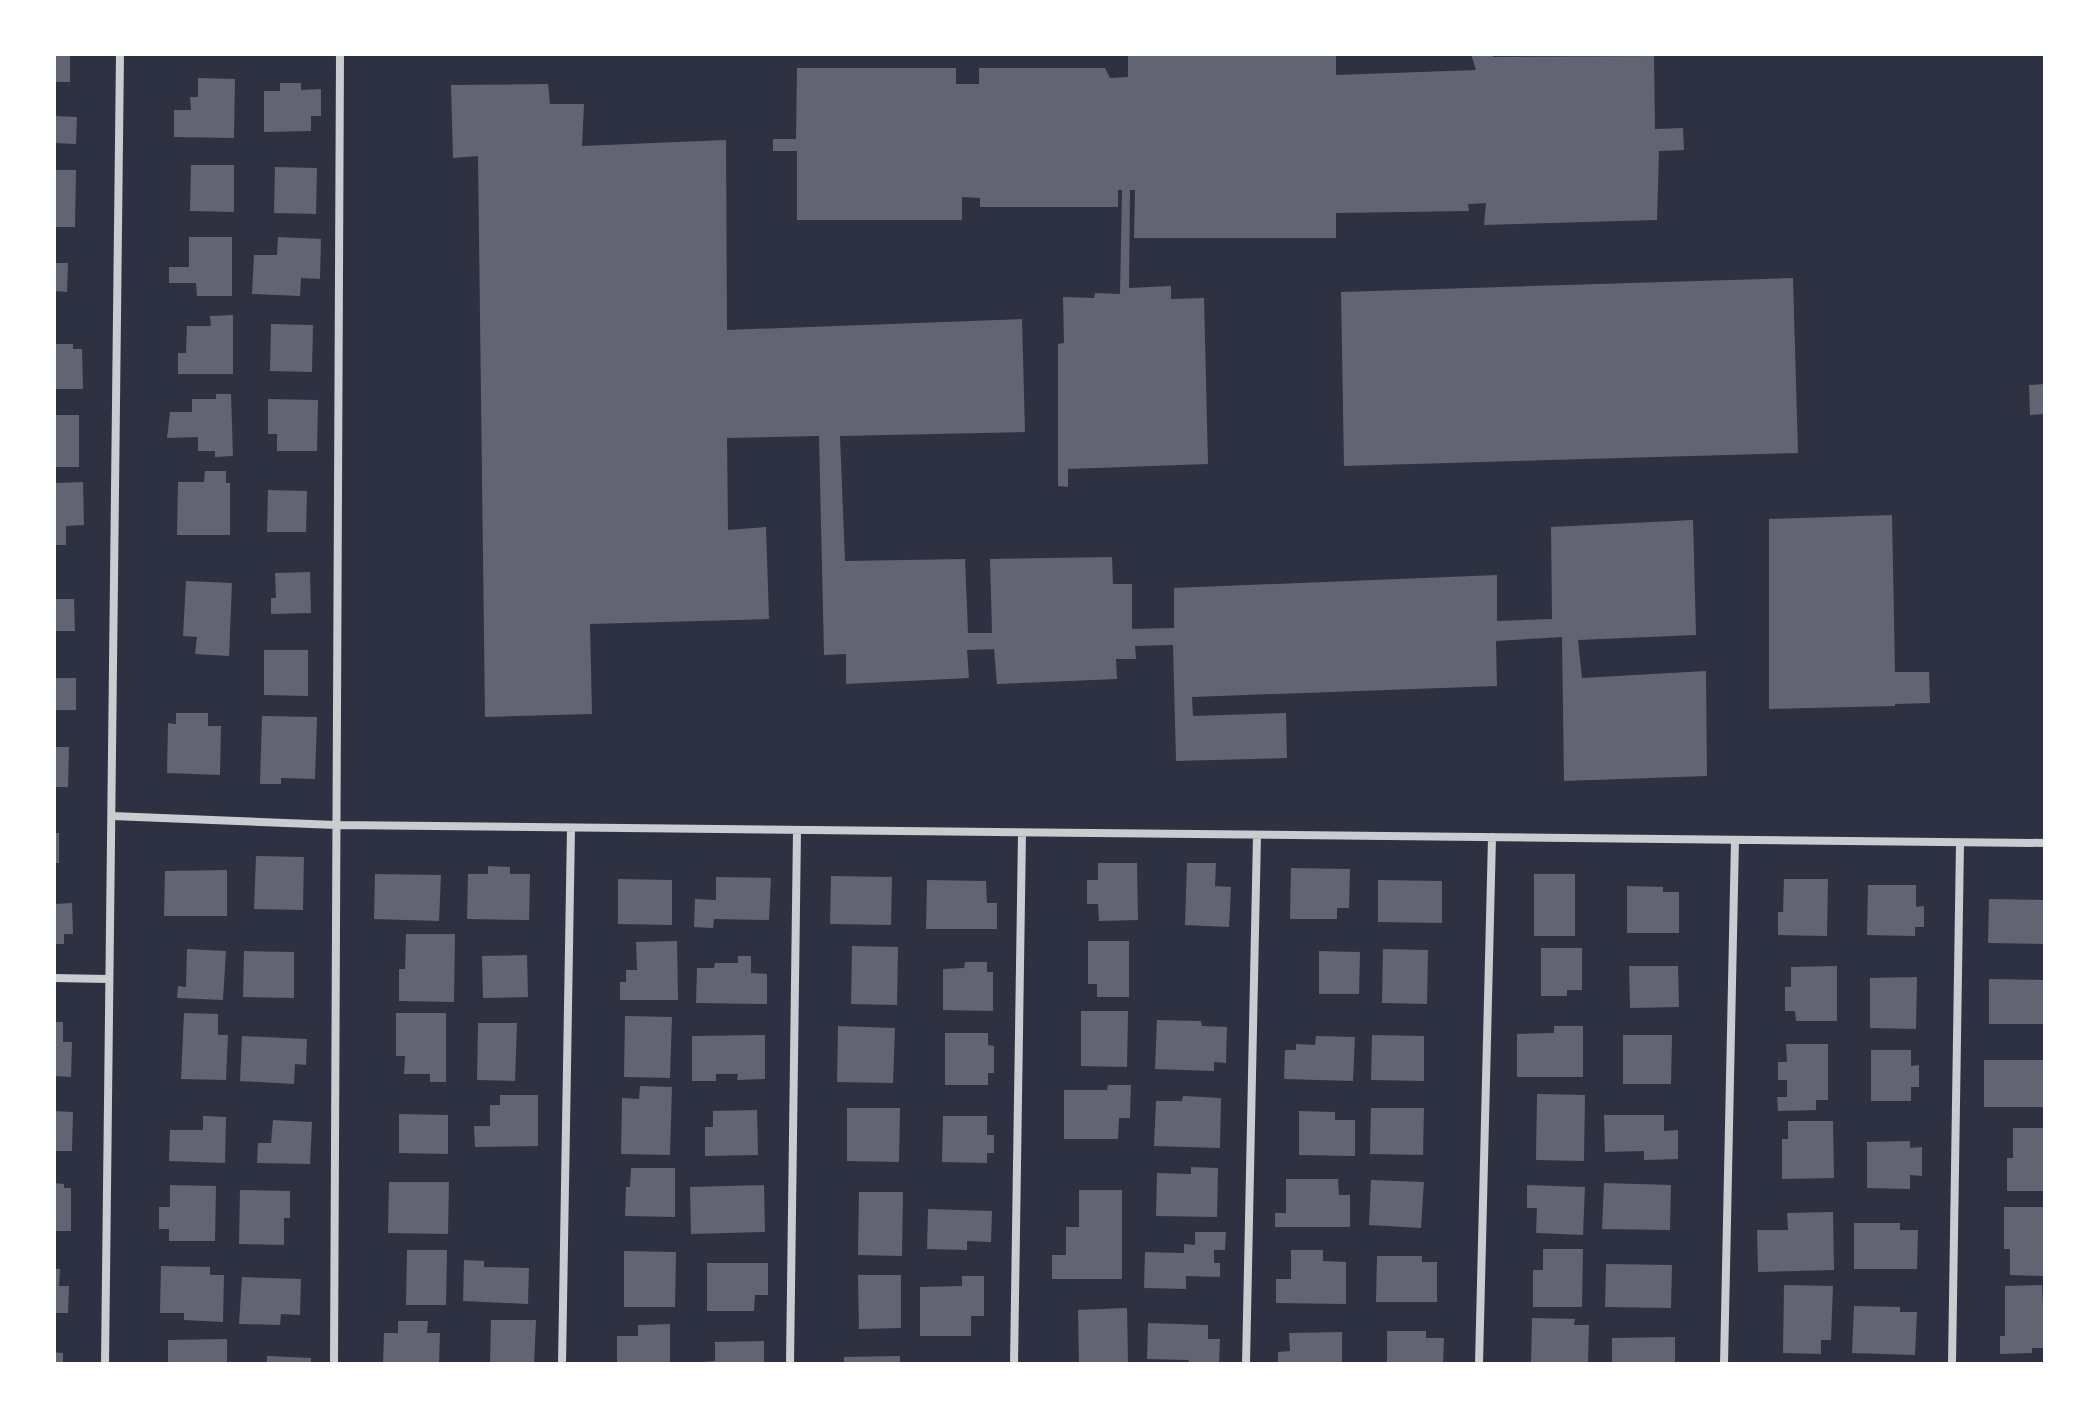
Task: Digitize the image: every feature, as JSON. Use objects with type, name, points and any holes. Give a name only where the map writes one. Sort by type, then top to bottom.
[{"type":"street","points":[[105,1364],[120,54]]},
{"type":"street","points":[[334,1364],[340,54]]},
{"type":"street","points":[[112,816],[336,825],[2045,843]]},
{"type":"street","points":[[562,1364],[571,828]]},
{"type":"street","points":[[790,1364],[797,830]]},
{"type":"street","points":[[1014,1364],[1022,833]]},
{"type":"street","points":[[1246,1364],[1257,835]]},
{"type":"street","points":[[1479,1364],[1492,837]]},
{"type":"street","points":[[1724,1364],[1735,840]]},
{"type":"street","points":[[1952,1364],[1960,843]]},
{"type":"street","points":[[54,978],[109,979]]},
{"type":"building","points":[[54,54],[70,54],[70,82],[54,82]]},
{"type":"building","points":[[1128,54],[1336,54],[1336,75],[1476,70],[1471,54],[1492,54],[1493,57],[1654,56],[1655,129],[1683,128],[1684,150],[1659,151],[1657,220],[1484,225],[1486,203],[1468,204],[1469,211],[1336,213],[1336,238],[1134,238],[1135,190],[1130,190],[1129,288],[1171,286],[1171,299],[1204,298],[1208,464],[1068,469],[1068,487],[1058,486],[1058,344],[1064,343],[1063,297],[1094,298],[1095,293],[1120,294],[1122,190],[1118,190],[1118,207],[980,207],[980,198],[962,197],[962,220],[797,220],[797,151],[773,151],[773,139],[796,139],[797,68],[956,68],[956,84],[979,84],[979,68],[1105,68],[1110,78],[1128,77]]},
{"type":"building","points":[[198,78],[235,79],[234,138],[174,137],[174,110],[191,110],[190,97],[198,97]]},
{"type":"building","points":[[280,83],[301,83],[301,90],[321,89],[321,116],[311,116],[311,131],[264,132],[264,91],[280,91]]},
{"type":"building","points":[[548,84],[550,104],[584,104],[582,146],[726,140],[727,330],[1022,319],[1025,432],[840,436],[845,561],[965,559],[968,633],[992,633],[990,559],[1112,557],[1113,584],[1132,584],[1132,629],[1174,628],[1174,588],[1497,575],[1497,621],[1552,619],[1551,527],[1693,520],[1696,635],[1578,640],[1582,678],[1706,671],[1707,776],[1564,781],[1562,637],[1496,641],[1497,686],[1192,697],[1193,716],[1286,713],[1287,758],[1176,761],[1173,645],[1135,646],[1136,659],[1116,659],[1117,679],[997,684],[994,649],[967,650],[969,678],[846,684],[846,654],[824,655],[819,436],[727,438],[728,530],[766,527],[769,619],[590,624],[592,714],[485,717],[478,156],[453,158],[451,85]]},
{"type":"building","points":[[54,116],[77,117],[76,144],[54,143]]},
{"type":"building","points":[[191,165],[234,165],[234,212],[190,211]]},
{"type":"building","points":[[275,167],[317,168],[316,214],[274,213]]},
{"type":"building","points":[[54,170],[76,170],[75,227],[54,227]]},
{"type":"building","points":[[189,237],[232,237],[232,296],[197,296],[196,283],[169,283],[169,267],[189,267]]},
{"type":"building","points":[[278,237],[321,239],[320,279],[301,278],[300,296],[252,294],[254,255],[277,255]]},
{"type":"building","points":[[54,263],[68,263],[67,292],[54,291]]},
{"type":"building","points":[[1793,278],[1798,453],[1344,466],[1341,292]]},
{"type":"building","points":[[233,315],[233,374],[178,374],[178,353],[186,353],[187,326],[211,326],[210,316]]},
{"type":"building","points":[[271,324],[313,325],[312,372],[270,371]]},
{"type":"building","points":[[54,344],[73,344],[73,349],[82,349],[83,389],[54,389]]},
{"type":"building","points":[[2045,384],[2045,414],[2030,415],[2029,385]]},
{"type":"building","points":[[216,394],[231,394],[233,456],[215,457],[215,451],[198,451],[198,437],[167,438],[170,412],[192,412],[192,399],[216,399]]},
{"type":"building","points":[[268,399],[318,400],[317,451],[277,451],[277,434],[268,434]]},
{"type":"building","points":[[54,415],[79,415],[79,467],[54,467]]},
{"type":"building","points":[[205,471],[226,471],[226,483],[230,483],[230,535],[177,535],[178,482],[204,482]]},
{"type":"building","points":[[83,482],[84,525],[66,526],[66,545],[54,545],[56,483]]},
{"type":"building","points":[[268,490],[307,491],[306,532],[267,532]]},
{"type":"building","points":[[1892,515],[1895,672],[1929,672],[1930,703],[1769,709],[1769,519]]},
{"type":"building","points":[[310,572],[311,613],[271,614],[271,598],[276,598],[275,573]]},
{"type":"building","points":[[186,581],[232,583],[229,656],[195,654],[197,637],[183,636]]},
{"type":"building","points":[[54,599],[74,599],[75,631],[54,631]]},
{"type":"building","points":[[264,650],[308,650],[308,696],[264,695]]},
{"type":"building","points":[[54,678],[76,678],[76,710],[54,710]]},
{"type":"building","points":[[176,713],[208,713],[208,726],[221,726],[220,775],[167,773],[168,723],[176,724]]},
{"type":"building","points":[[262,716],[317,717],[315,779],[281,778],[281,784],[260,784]]},
{"type":"building","points":[[54,747],[69,747],[68,787],[54,787]]},
{"type":"building","points":[[54,833],[59,833],[59,863],[54,863]]},
{"type":"building","points":[[256,856],[304,857],[303,910],[254,909]]},
{"type":"building","points":[[1098,863],[1137,863],[1138,920],[1099,921],[1098,904],[1087,904],[1087,880],[1098,880]]},
{"type":"building","points":[[1187,863],[1216,863],[1215,886],[1231,887],[1229,927],[1185,925]]},
{"type":"building","points":[[488,866],[510,867],[510,874],[530,874],[529,920],[467,919],[468,874],[488,874]]},
{"type":"building","points":[[1291,868],[1350,869],[1349,908],[1337,908],[1337,919],[1290,919]]},
{"type":"building","points":[[227,870],[227,916],[164,916],[165,871]]},
{"type":"building","points":[[375,874],[441,875],[439,921],[374,919]]},
{"type":"building","points":[[1534,874],[1575,874],[1575,936],[1534,936]]},
{"type":"building","points":[[831,876],[892,877],[891,925],[830,924]]},
{"type":"building","points":[[716,877],[771,878],[769,920],[714,919],[713,928],[694,927],[695,899],[716,900]]},
{"type":"building","points":[[618,879],[672,880],[672,925],[618,924]]},
{"type":"building","points":[[1784,879],[1828,879],[1827,936],[1778,935],[1778,912],[1783,912]]},
{"type":"building","points":[[927,880],[986,881],[987,903],[997,903],[997,929],[926,929]]},
{"type":"building","points":[[1378,880],[1442,881],[1442,923],[1378,922]]},
{"type":"building","points":[[1868,885],[1916,885],[1916,907],[1924,906],[1924,927],[1915,927],[1915,936],[1867,935]]},
{"type":"building","points":[[1627,886],[1663,887],[1663,892],[1679,892],[1679,933],[1627,933]]},
{"type":"building","points":[[1989,899],[2045,900],[2045,944],[1988,943]]},
{"type":"building","points":[[72,903],[73,934],[64,934],[64,944],[54,944],[54,904]]},
{"type":"building","points":[[406,934],[455,934],[454,1002],[399,1001],[399,969],[405,969]]},
{"type":"building","points":[[677,941],[678,1000],[620,1000],[620,982],[626,982],[626,970],[637,970],[636,942]]},
{"type":"building","points":[[1088,941],[1129,941],[1129,997],[1097,997],[1097,984],[1088,984]]},
{"type":"building","points":[[852,946],[898,947],[897,1005],[851,1004]]},
{"type":"building","points":[[1541,948],[1582,948],[1582,990],[1567,990],[1567,996],[1541,996]]},
{"type":"building","points":[[187,949],[226,951],[223,1000],[177,998],[178,986],[186,987]]},
{"type":"building","points":[[1383,949],[1428,950],[1427,1004],[1382,1003]]},
{"type":"building","points":[[244,951],[294,952],[294,998],[243,997]]},
{"type":"building","points":[[1319,951],[1360,952],[1359,994],[1319,994]]},
{"type":"building","points":[[527,955],[528,997],[483,998],[482,956]]},
{"type":"building","points":[[738,956],[751,956],[751,973],[767,974],[767,1004],[696,1003],[697,968],[714,968],[715,963],[738,963]]},
{"type":"building","points":[[965,962],[987,962],[987,972],[993,972],[993,1011],[943,1010],[943,969],[964,968]]},
{"type":"building","points":[[1629,966],[1678,966],[1679,1007],[1630,1008]]},
{"type":"building","points":[[1837,966],[1837,1021],[1796,1021],[1795,1011],[1785,1011],[1785,987],[1791,987],[1791,967]]},
{"type":"building","points":[[1917,977],[1916,1029],[1870,1028],[1870,978]]},
{"type":"building","points":[[1989,979],[2045,980],[2045,1024],[1989,1024]]},
{"type":"building","points":[[1081,1011],[1128,1011],[1127,1067],[1081,1066]]},
{"type":"building","points":[[184,1013],[218,1014],[218,1035],[228,1035],[226,1080],[181,1079]]},
{"type":"building","points":[[396,1013],[446,1013],[446,1082],[430,1082],[430,1074],[404,1074],[405,1056],[396,1056]]},
{"type":"building","points":[[625,1016],[672,1017],[670,1078],[624,1077]]},
{"type":"building","points":[[1157,1020],[1201,1021],[1202,1026],[1227,1027],[1226,1063],[1214,1062],[1214,1071],[1155,1069]]},
{"type":"building","points":[[54,1022],[63,1022],[63,1042],[72,1042],[71,1077],[54,1076]]},
{"type":"building","points":[[478,1023],[517,1023],[515,1081],[477,1080]]},
{"type":"building","points":[[838,1026],[895,1028],[893,1083],[837,1082]]},
{"type":"building","points":[[1554,1026],[1583,1026],[1583,1077],[1517,1077],[1517,1034],[1554,1033]]},
{"type":"building","points":[[945,1033],[988,1033],[988,1045],[994,1046],[994,1073],[988,1073],[988,1085],[945,1085]]},
{"type":"building","points":[[765,1035],[765,1079],[737,1080],[738,1074],[716,1074],[716,1081],[692,1081],[692,1036]]},
{"type":"building","points":[[1372,1035],[1424,1036],[1424,1081],[1371,1080]]},
{"type":"building","points":[[1623,1035],[1672,1035],[1671,1084],[1623,1084]]},
{"type":"building","points":[[242,1036],[307,1039],[306,1065],[295,1064],[294,1084],[240,1081]]},
{"type":"building","points":[[1316,1036],[1355,1037],[1353,1081],[1284,1079],[1285,1050],[1296,1050],[1296,1044],[1315,1045]]},
{"type":"building","points":[[1786,1044],[1828,1044],[1828,1100],[1816,1100],[1816,1110],[1778,1111],[1777,1097],[1787,1097],[1787,1080],[1778,1080],[1778,1062],[1787,1062]]},
{"type":"building","points":[[1871,1050],[1911,1050],[1911,1066],[1919,1065],[1919,1087],[1911,1087],[1911,1101],[1871,1101]]},
{"type":"building","points":[[1984,1060],[2045,1060],[2045,1107],[1984,1107]]},
{"type":"building","points":[[1108,1085],[1131,1085],[1130,1118],[1119,1118],[1118,1139],[1064,1139],[1064,1090],[1107,1090]]},
{"type":"building","points":[[640,1086],[672,1087],[670,1155],[621,1154],[622,1098],[639,1099]]},
{"type":"building","points":[[1537,1094],[1585,1095],[1584,1161],[1536,1160]]},
{"type":"building","points":[[500,1095],[538,1095],[538,1146],[475,1147],[474,1126],[490,1126],[490,1105],[500,1105]]},
{"type":"building","points":[[1183,1096],[1221,1098],[1220,1148],[1154,1146],[1156,1101],[1182,1101]]},
{"type":"building","points":[[847,1108],[900,1108],[899,1162],[847,1161]]},
{"type":"building","points":[[1371,1108],[1424,1108],[1423,1155],[1370,1154]]},
{"type":"building","points":[[757,1110],[758,1155],[705,1156],[705,1127],[713,1127],[713,1111]]},
{"type":"building","points":[[54,1111],[73,1112],[72,1151],[54,1151]]},
{"type":"building","points":[[1299,1111],[1335,1112],[1335,1120],[1355,1120],[1355,1156],[1299,1155]]},
{"type":"building","points":[[399,1114],[448,1115],[448,1154],[399,1153]]},
{"type":"building","points":[[1604,1115],[1664,1115],[1664,1131],[1678,1130],[1678,1159],[1644,1160],[1644,1151],[1605,1152]]},
{"type":"building","points":[[203,1116],[226,1117],[225,1163],[169,1161],[170,1130],[203,1130]]},
{"type":"building","points":[[943,1116],[987,1116],[987,1135],[994,1135],[994,1153],[987,1153],[987,1163],[942,1162]]},
{"type":"building","points":[[273,1120],[312,1122],[310,1164],[257,1163],[258,1143],[271,1143]]},
{"type":"building","points":[[1788,1121],[1833,1121],[1834,1178],[1782,1179],[1782,1139],[1788,1139]]},
{"type":"building","points":[[2013,1128],[2045,1128],[2045,1191],[2007,1191],[2007,1158],[2013,1158]]},
{"type":"building","points":[[1910,1141],[1910,1148],[1922,1147],[1922,1176],[1910,1175],[1910,1189],[1867,1188],[1867,1142]]},
{"type":"building","points":[[1191,1167],[1218,1168],[1217,1217],[1156,1216],[1157,1173],[1191,1174]]},
{"type":"building","points":[[631,1168],[675,1168],[675,1217],[625,1216],[626,1187],[630,1187]]},
{"type":"building","points":[[1286,1179],[1338,1179],[1339,1195],[1350,1195],[1350,1227],[1275,1227],[1275,1213],[1286,1213]]},
{"type":"building","points":[[1371,1180],[1424,1182],[1421,1228],[1369,1225]]},
{"type":"building","points":[[389,1182],[449,1182],[448,1234],[388,1233]]},
{"type":"building","points":[[54,1183],[71,1188],[71,1231],[54,1231]]},
{"type":"building","points":[[1604,1183],[1671,1185],[1670,1230],[1602,1229]]},
{"type":"building","points":[[170,1185],[216,1186],[215,1241],[169,1241],[169,1229],[159,1229],[159,1207],[170,1207]]},
{"type":"building","points":[[764,1185],[765,1232],[691,1234],[690,1187]]},
{"type":"building","points":[[1527,1185],[1585,1187],[1583,1235],[1536,1233],[1537,1208],[1527,1208]]},
{"type":"building","points":[[240,1190],[290,1191],[290,1218],[284,1218],[284,1245],[239,1244]]},
{"type":"building","points":[[1079,1190],[1122,1190],[1122,1279],[1052,1279],[1052,1255],[1066,1255],[1066,1227],[1079,1227]]},
{"type":"building","points":[[859,1192],[903,1192],[902,1256],[858,1255]]},
{"type":"building","points":[[2004,1207],[2045,1207],[2045,1276],[2010,1275],[2010,1249],[2004,1249]]},
{"type":"building","points":[[928,1209],[992,1211],[991,1242],[967,1241],[967,1250],[927,1249]]},
{"type":"building","points":[[1833,1212],[1834,1270],[1758,1272],[1757,1230],[1788,1230],[1787,1213]]},
{"type":"building","points":[[1854,1223],[1900,1223],[1900,1230],[1918,1230],[1917,1269],[1854,1269]]},
{"type":"building","points":[[1195,1232],[1226,1232],[1225,1250],[1214,1250],[1214,1263],[1220,1263],[1220,1277],[1186,1276],[1186,1289],[1144,1288],[1145,1252],[1184,1253],[1184,1244],[1195,1245]]},
{"type":"building","points":[[1543,1249],[1583,1249],[1582,1307],[1533,1307],[1533,1270],[1543,1270]]},
{"type":"building","points":[[407,1250],[447,1250],[446,1305],[406,1305]]},
{"type":"building","points":[[1291,1250],[1323,1250],[1323,1261],[1346,1262],[1346,1304],[1276,1303],[1276,1279],[1291,1279]]},
{"type":"building","points":[[624,1251],[676,1252],[675,1307],[624,1307]]},
{"type":"building","points":[[1377,1256],[1422,1256],[1422,1262],[1437,1262],[1437,1302],[1376,1302]]},
{"type":"building","points":[[464,1260],[484,1261],[484,1267],[529,1268],[528,1304],[463,1301]]},
{"type":"building","points":[[707,1263],[768,1263],[768,1295],[755,1295],[754,1311],[707,1311]]},
{"type":"building","points":[[1606,1264],[1672,1265],[1671,1308],[1605,1307]]},
{"type":"building","points":[[161,1266],[210,1267],[210,1275],[224,1275],[223,1322],[184,1320],[184,1313],[160,1313]]},
{"type":"building","points":[[54,1269],[60,1269],[59,1286],[69,1286],[68,1313],[54,1313]]},
{"type":"building","points":[[858,1275],[901,1275],[901,1328],[859,1329]]},
{"type":"building","points":[[962,1276],[984,1276],[984,1316],[971,1316],[971,1336],[920,1336],[920,1287],[962,1286]]},
{"type":"building","points":[[242,1277],[301,1279],[300,1315],[281,1314],[280,1325],[239,1324]]},
{"type":"building","points":[[1784,1285],[1833,1286],[1831,1340],[1821,1340],[1821,1354],[1783,1353]]},
{"type":"building","points":[[2042,1285],[2045,1348],[2032,1348],[2032,1353],[2000,1354],[2000,1336],[2005,1336],[2005,1286]]},
{"type":"building","points":[[1854,1306],[1900,1307],[1900,1312],[1917,1312],[1915,1355],[1852,1353]]},
{"type":"building","points":[[1127,1308],[1128,1364],[1079,1364],[1078,1310]]},
{"type":"building","points":[[1532,1318],[1575,1319],[1574,1325],[1589,1325],[1588,1364],[1531,1364]]},
{"type":"building","points":[[491,1320],[536,1320],[534,1364],[490,1364]]},
{"type":"building","points":[[398,1321],[428,1321],[427,1333],[440,1333],[439,1364],[383,1364],[384,1333],[398,1333]]},
{"type":"building","points":[[1148,1323],[1208,1325],[1208,1339],[1220,1339],[1219,1364],[1147,1359]]},
{"type":"building","points":[[670,1324],[670,1364],[617,1364],[617,1336],[638,1336],[638,1325]]},
{"type":"building","points":[[1387,1331],[1426,1331],[1426,1338],[1444,1338],[1443,1364],[1387,1364]]},
{"type":"building","points":[[1342,1332],[1342,1364],[1278,1364],[1278,1352],[1290,1351],[1289,1333]]},
{"type":"building","points":[[1675,1337],[1675,1364],[1612,1364],[1612,1338]]},
{"type":"building","points":[[227,1339],[227,1364],[168,1364],[168,1340]]},
{"type":"building","points":[[764,1341],[764,1364],[704,1364],[715,1361],[715,1342]]},
{"type":"building","points":[[54,1352],[63,1353],[63,1364],[54,1364]]},
{"type":"building","points":[[267,1356],[311,1358],[311,1364],[267,1364]]},
{"type":"building","points":[[900,1356],[900,1364],[844,1364],[844,1357]]}]
